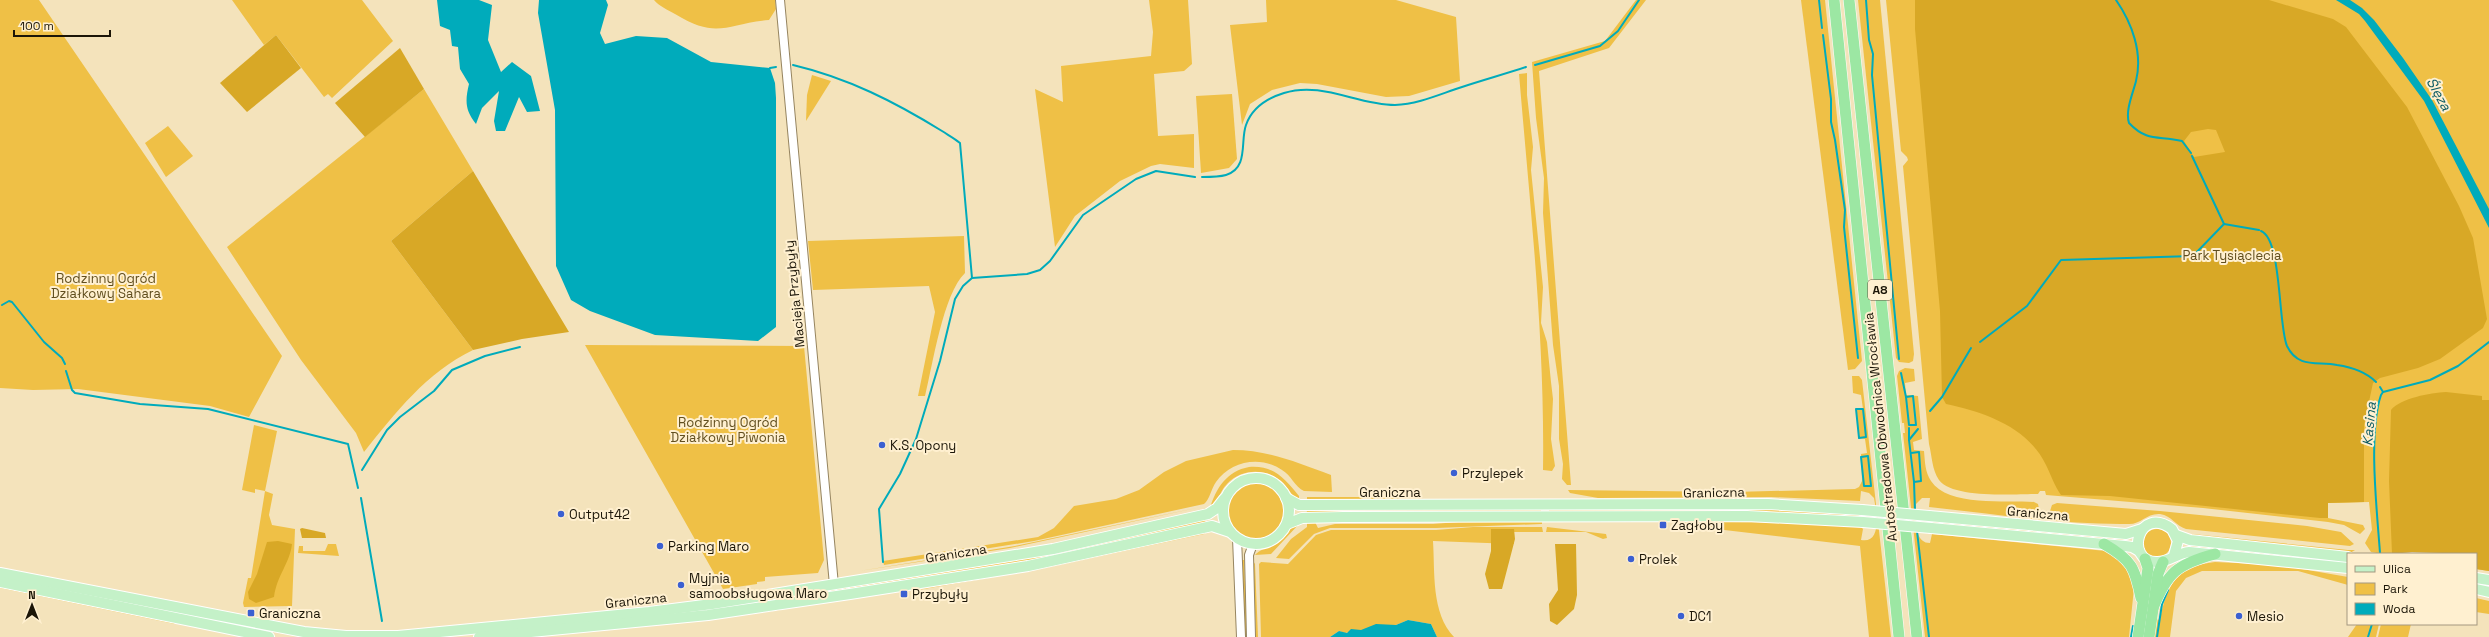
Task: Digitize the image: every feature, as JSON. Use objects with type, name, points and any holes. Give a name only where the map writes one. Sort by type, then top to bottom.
[{"type":"highway","name":"Autostradowa Obwodnica Wrocławia","points":[[1834,0],[1899,637]]},
{"type":"highway","name":"Autostradowa Obwodnica Wrocławia","points":[[1850,0],[1917,637]]},
{"type":"highway","points":[[2104,544],[2121,554],[2132,565],[2148,608]]},
{"type":"highway","points":[[2148,608],[2162,585],[2174,570],[2190,562],[2214,554]]},
{"type":"highway","points":[[2142,555],[2148,567],[2149,637]]},
{"type":"highway","points":[[2138,637],[2148,608],[2159,567],[2163,562]]},
{"type":"main road","points":[[1252,478],[1271,481],[1278,486],[1286,498],[1289,510],[1287,524],[1280,533],[1270,541],[1253,544],[1234,535],[1223,516],[1224,499],[1237,482],[1252,478]]},
{"type":"main road","name":"Graniczna","points":[[1286,498],[1299,505],[1768,504],[1862,510],[2126,534],[2142,529]]},
{"type":"main road","name":"Graniczna","points":[[0,573],[304,632],[389,636],[649,612],[1001,559],[1141,530],[1210,513],[1224,499]]},
{"type":"main road","name":"Graniczna","points":[[1287,524],[1302,518],[1343,517],[1747,516],[1863,522],[2104,544],[2132,547],[2142,555]]},
{"type":"main road","points":[[2174,555],[2178,541],[2176,535],[2166,524],[2158,522],[2149,524],[2142,529],[2137,541],[2142,555],[2153,562],[2163,562],[2174,555],[2189,552],[2347,568]]},
{"type":"main road","name":"Graniczna","points":[[479,637],[725,613],[1015,568],[1212,526],[1234,535]]},
{"type":"main road","points":[[2176,535],[2190,540],[2347,557]]},
{"type":"main road","points":[[2477,578],[2489,580]]},
{"type":"main road","points":[[0,582],[269,637]]},
{"type":"main road","points":[[2477,589],[2489,592]]},
{"type":"street","name":"Macieja Przybyły","points":[[780,0],[834,585]]},
{"type":"street","points":[[1234,535],[1241,637]]},
{"type":"street","points":[[1251,637],[1248,555],[1253,544]]},
{"type":"street","points":[[182,619],[184,608]]},
{"type":"green space","name":"Rodzinny Ogród Działkowy Sahara","points":[[0,0],[39,0],[282,356],[249,417],[210,406],[78,389],[33,390],[0,388]]},
{"type":"green space","points":[[232,0],[362,0],[393,41],[332,98],[328,94],[324,97],[276,35],[264,45]]},
{"type":"green space","points":[[654,0],[775,0],[776,9],[769,20],[731,27],[712,28],[690,22],[664,8]]},
{"type":"green space","points":[[1149,0],[1188,0],[1192,64],[1184,71],[1154,74],[1158,136],[1194,134],[1194,168],[1160,164],[1151,166],[1120,181],[1075,216],[1055,247],[1035,89],[1063,102],[1061,66],[1151,56],[1153,32]]},
{"type":"green space","points":[[1266,0],[1396,0],[1456,17],[1460,81],[1409,96],[1386,97],[1317,84],[1300,83],[1272,90],[1250,104],[1242,125],[1230,25],[1267,22]]},
{"type":"green space","points":[[1636,0],[1646,0],[1609,48],[1539,71],[1571,485],[1567,485],[1562,479],[1563,464],[1559,439],[1559,386],[1553,345],[1543,213],[1544,178],[1536,118],[1532,62],[1605,41]]},
{"type":"green space","points":[[1801,0],[1825,0],[1862,361],[1855,369],[1848,370]]},
{"type":"green space","points":[[1858,0],[1880,0],[1914,354],[1913,361],[1909,363],[1899,362],[1896,358]]},
{"type":"green space","name":"Park Tysiąclecia","points":[[1886,0],[2489,0],[2489,571],[2477,569],[2477,553],[2371,552],[2365,543],[2372,530],[2369,502],[2327,503],[2328,518],[2363,525],[2365,529],[2360,534],[2344,525],[2328,522],[2203,508],[2046,495],[2045,491],[2040,491],[2038,494],[2001,495],[1971,493],[1946,486],[1937,476],[1929,444],[1903,166],[1908,160],[1901,151]]},
{"type":"green space","name":"Park Tysiąclecia","points":[[1915,0],[2269,0],[2333,19],[2346,27],[2407,107],[2459,206],[2473,238],[2487,319],[2483,328],[2440,359],[2418,368],[2380,378],[2373,383],[2364,425],[2364,502],[2328,503],[2328,518],[2320,518],[2110,496],[2061,495],[2038,452],[2016,431],[2004,423],[1990,417],[1946,404],[1942,397],[1940,311],[1915,29]],"holes":[[[2208,129],[2216,130],[2225,152],[2194,157],[2184,141],[2191,132]]]},
{"type":"green space","points":[[276,35],[301,68],[247,112],[220,83]]},
{"type":"green space","points":[[400,48],[424,89],[365,137],[335,103]]},
{"type":"green space","points":[[1527,73],[1527,95],[1533,147],[1531,170],[1543,287],[1541,323],[1547,342],[1553,399],[1551,439],[1555,466],[1552,471],[1543,470],[1542,371],[1536,272],[1519,74]]},
{"type":"green space","points":[[812,75],[831,81],[806,121],[807,95]]},
{"type":"green space","points":[[424,89],[473,171],[391,241],[473,350],[456,359],[426,382],[400,408],[364,452],[356,433],[301,360],[227,247]]},
{"type":"green space","points":[[1232,94],[1237,159],[1229,168],[1201,173],[1196,96]]},
{"type":"green space","points":[[168,126],[193,156],[166,177],[145,143]]},
{"type":"green space","points":[[473,171],[569,332],[522,339],[473,350],[391,241]]},
{"type":"green space","points":[[964,236],[965,273],[957,283],[945,313],[935,349],[925,396],[918,396],[935,312],[929,286],[813,290],[808,241]]},
{"type":"green space","name":"Rodzinny Ogród Działkowy Piwonia","points":[[585,345],[804,346],[824,560],[818,573],[765,577],[765,581],[757,582],[757,584],[723,589]]},
{"type":"green space","points":[[1905,368],[1914,369],[1915,381],[1905,383],[1906,395],[1918,396],[1922,439],[1913,442],[1914,450],[1924,451],[1926,470],[1929,478],[1939,489],[1950,495],[1964,499],[2034,502],[2038,504],[2041,517],[2048,517],[2052,505],[2057,503],[2160,511],[2307,526],[2341,532],[2354,544],[2350,546],[2186,529],[2179,526],[2168,517],[2160,514],[2151,515],[2133,524],[2079,523],[1929,507],[1930,498],[1922,498],[1916,504],[1916,522],[1918,534],[1925,542],[1930,543],[1932,534],[2106,551],[2126,564],[2134,588],[2129,637],[1925,637],[1903,433],[1905,433],[1904,423],[1902,423],[1897,376],[1899,371]]},
{"type":"green space","points":[[1852,376],[1859,376],[1862,380],[1891,637],[1869,637],[1860,546],[1673,524],[1679,522],[1770,523],[1861,527],[1863,529],[1861,540],[1868,540],[1873,537],[1877,518],[1874,498],[1869,493],[1861,491],[1860,501],[1771,497],[1598,498],[1570,493],[1568,490],[1733,492],[1855,489],[1859,487],[1862,481],[1861,454],[1867,453],[1865,439],[1859,438],[1856,409],[1863,409],[1861,395],[1853,393]]},
{"type":"green space","points":[[2446,392],[2482,396],[2482,400],[2489,400],[2489,571],[2477,569],[2477,553],[2392,553],[2389,481],[2391,410],[2409,399]]},
{"type":"green space","points":[[254,425],[277,431],[265,491],[255,489],[255,493],[242,490]]},
{"type":"green space","points":[[1233,450],[1258,452],[1271,455],[1331,475],[1332,492],[1304,491],[1298,487],[1285,472],[1274,465],[1246,462],[1229,469],[1222,475],[1214,485],[1208,499],[1204,504],[1034,541],[884,565],[883,561],[1038,537],[1054,528],[1074,506],[1116,499],[1139,490],[1164,472],[1186,461]]},
{"type":"green space","points":[[1249,467],[1265,468],[1278,474],[1299,496],[1299,501],[1277,478],[1255,472],[1240,475],[1233,479],[1224,487],[1213,506],[1210,508],[1219,487],[1229,476],[1234,472]]},
{"type":"green space","points":[[1255,482],[1271,487],[1279,495],[1284,511],[1279,527],[1271,535],[1255,540],[1239,535],[1231,527],[1226,511],[1231,495],[1239,487]]},
{"type":"green space","points":[[265,491],[273,494],[269,515],[272,525],[295,529],[292,606],[244,607],[243,603],[248,578],[251,578]]},
{"type":"green space","points":[[1307,497],[1403,497],[1400,501],[1307,501]]},
{"type":"green space","points":[[1201,507],[1010,548],[859,571],[1015,546]]},
{"type":"green space","points":[[1306,509],[1541,510],[1541,513],[1307,512]]},
{"type":"green space","points":[[1769,509],[1859,514],[1859,517],[1757,512],[1549,513],[1549,510]]},
{"type":"green space","points":[[1205,520],[1206,524],[1043,559],[850,590],[850,587],[1019,560]]},
{"type":"green space","points":[[1933,520],[2124,538],[2123,542],[1933,524]]},
{"type":"green space","points":[[1471,521],[1542,521],[1542,524],[1436,528],[1330,528],[1314,534],[1289,559],[1276,558],[1291,539],[1307,527],[1307,522],[1315,522],[1318,528],[1335,524],[1433,524]]},
{"type":"green space","points":[[1299,524],[1271,554],[1255,555],[1260,551],[1278,543],[1292,527]]},
{"type":"green space","points":[[1473,527],[1542,527],[1543,532],[1513,532],[1514,544],[1433,541],[1434,579],[1438,604],[1441,616],[1454,637],[1437,637],[1431,624],[1408,620],[1396,625],[1376,625],[1366,630],[1345,633],[1339,631],[1330,637],[1261,637],[1259,564],[1261,562],[1288,564],[1316,535],[1331,530],[1436,530]]},
{"type":"green space","points":[[1547,527],[1606,534],[1607,538],[1603,539],[1586,532],[1546,532]]},
{"type":"green space","points":[[302,528],[325,533],[326,538],[302,538],[300,529]]},
{"type":"green space","points":[[1491,529],[1514,529],[1515,539],[1502,589],[1489,589],[1485,574],[1491,551]]},
{"type":"green space","points":[[2157,529],[2167,533],[2171,543],[2167,553],[2157,557],[2147,553],[2143,543],[2147,533]]},
{"type":"green space","points":[[1207,531],[1204,534],[1040,569],[912,591]]},
{"type":"green space","points":[[2192,534],[2355,550],[2350,553],[2192,536]]},
{"type":"green space","points":[[278,541],[292,544],[289,557],[278,582],[274,597],[256,603],[249,599],[248,592],[257,574],[267,542]]},
{"type":"green space","points":[[328,544],[336,544],[339,556],[298,553],[299,546],[303,546],[303,551],[325,551]]},
{"type":"green space","points":[[1555,544],[1576,544],[1577,595],[1574,609],[1557,625],[1550,621],[1549,604],[1558,590]]},
{"type":"green space","points":[[2191,544],[2347,561],[2347,564],[2191,548]]},
{"type":"green space","points":[[1242,560],[1244,560],[1247,637],[1245,637]]},
{"type":"green space","points":[[1253,561],[1255,564],[1258,637],[1256,637]]},
{"type":"green space","points":[[2215,562],[2278,565],[2347,577],[2347,585],[2298,571],[2202,571],[2186,578],[2176,591],[2170,637],[2153,637],[2156,619],[2160,620],[2166,596],[2170,587],[2183,573],[2202,564]]},
{"type":"green space","points":[[0,586],[173,622],[175,624],[0,588]]},
{"type":"green space","points":[[846,587],[846,591],[684,613],[704,609]]},
{"type":"green space","points":[[2477,598],[2489,601],[2489,614],[2477,612]]},
{"type":"green space","points":[[779,609],[781,610],[650,626]]},
{"type":"green space","points":[[2356,625],[2379,625],[2376,637],[2348,637]]},
{"type":"green space","points":[[2381,625],[2411,625],[2408,637],[2378,637]]},
{"type":"water","points":[[437,0],[479,0],[492,5],[488,40],[501,72],[512,62],[531,76],[540,111],[527,112],[519,97],[505,131],[496,131],[494,121],[499,91],[482,108],[476,124],[468,110],[467,95],[469,84],[460,69],[458,47],[452,46],[450,30],[440,26]]},
{"type":"water","points":[[539,0],[606,0],[608,5],[600,33],[605,44],[636,36],[667,38],[711,62],[770,68],[775,83],[776,98],[776,327],[758,341],[655,335],[590,311],[571,300],[556,266],[555,110],[538,13]]},
{"type":"water","points":[[2336,0],[2350,0],[2362,8],[2374,20],[2432,100],[2489,209],[2489,228],[2424,101],[2359,14]]},
{"type":"water","points":[[1408,620],[1431,624],[1437,637],[1330,637],[1339,631],[1347,633],[1351,629],[1361,630],[1376,624],[1396,625]]},
{"type":"waterway","points":[[1535,65],[1600,46],[1618,31],[1639,0]]},
{"type":"waterway","points":[[1819,0],[1822,28]]},
{"type":"waterway","points":[[1866,0],[1869,40],[1873,54],[1872,75],[1899,359]]},
{"type":"waterway","points":[[2116,0],[2127,18],[2137,49],[2138,70],[2128,113],[2129,123],[2148,136],[2182,141],[2191,153]]},
{"type":"waterway","points":[[1823,35],[1831,99],[1831,122],[1845,210],[1844,227],[1858,358]]},
{"type":"waterway","points":[[793,65],[833,77],[870,92],[907,110],[960,143],[972,278]]},
{"type":"waterway","points":[[770,68],[776,67]]},
{"type":"waterway","points":[[1202,177],[1223,176],[1233,171],[1238,166],[1241,160],[1244,131],[1252,114],[1261,104],[1284,93],[1298,90],[1312,90],[1340,94],[1381,104],[1395,105],[1412,103],[1526,67]]},
{"type":"waterway","points":[[2192,156],[2224,224]]},
{"type":"waterway","points":[[883,562],[879,509],[900,474],[916,439],[940,361],[955,299],[963,286],[972,278],[1027,274],[1040,270],[1050,261],[1083,215],[1136,179],[1156,171],[1195,177]]},
{"type":"waterway","points":[[1980,342],[2027,306],[2061,260],[2193,256],[2224,224],[2259,230]]},
{"type":"waterway","points":[[2261,231],[2268,237],[2273,249],[2284,335],[2287,346],[2292,353],[2297,358],[2309,363],[2348,367],[2368,375],[2376,382]]},
{"type":"waterway","points":[[2,305],[9,301],[12,302],[44,342],[62,358],[65,364]]},
{"type":"waterway","name":"Kasina","points":[[2380,553],[2374,472],[2374,451],[2377,411],[2381,395],[2383,392],[2430,380],[2458,366],[2489,342]]},
{"type":"waterway","points":[[362,470],[387,430],[400,417],[434,391],[452,370],[485,356],[520,347]]},
{"type":"waterway","points":[[1930,411],[1942,397],[1971,348]]},
{"type":"waterway","points":[[66,371],[72,390],[75,393],[140,404],[208,409],[348,444],[358,488]]},
{"type":"waterway","points":[[1901,373],[1906,397]]},
{"type":"waterway","name":"Kasina","points":[[2380,387],[2383,392]]},
{"type":"waterway","points":[[1913,396],[1916,425],[1909,425],[1906,397],[1913,396]]},
{"type":"waterway","points":[[1856,409],[1863,409],[1866,437],[1859,438],[1856,409]]},
{"type":"waterway","points":[[1909,428],[1909,440],[1918,429]]},
{"type":"waterway","points":[[1909,440],[1914,482],[1921,481],[1919,452],[1911,453]]},
{"type":"waterway","points":[[1868,456],[1871,486],[1864,486],[1861,457],[1868,456]]},
{"type":"waterway","points":[[1914,482],[1915,511]]},
{"type":"waterway","points":[[361,498],[382,621]]},
{"type":"waterway","points":[[1917,531],[1929,637]]},
{"type":"waterway","points":[[2157,637],[2162,604],[2168,590]]},
{"type":"waterway","name":"Kasina","points":[[2368,637],[2372,625]]},
{"type":"waterway","points":[[2131,637],[2133,626]]},
{"type":"place","name":"K.S. Opony","points":[[882,445]]},
{"type":"place","name":"Przylepek","points":[[1454,473]]},
{"type":"place","name":"Output42","points":[[561,514]]},
{"type":"place","name":"Zagłoby","points":[[1663,525]]},
{"type":"place","name":"Parking Maro","points":[[660,546]]},
{"type":"place","name":"Prolek","points":[[1631,559]]},
{"type":"place","name":"Myjnia samoobsługowa Maro","points":[[681,585]]},
{"type":"place","name":"Przybyły","points":[[904,594]]},
{"type":"place","name":"Graniczna","points":[[251,613]]},
{"type":"place","name":"DC1","points":[[1681,616]]},
{"type":"place","name":"Mesio","points":[[2239,616]]},
{"type":"water label","name":"Ślęza","points":[[2439,94]]}]
